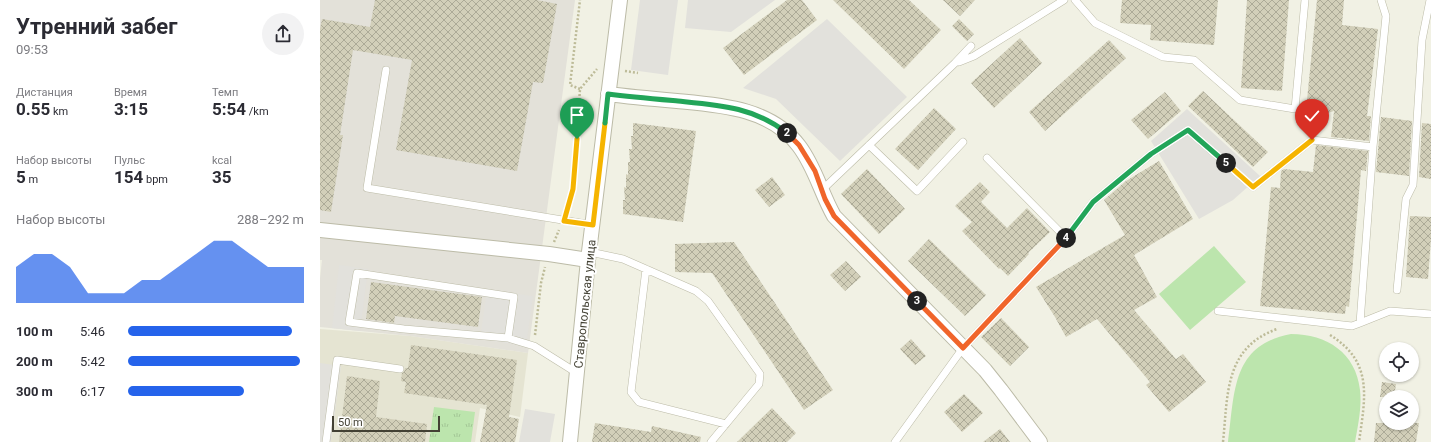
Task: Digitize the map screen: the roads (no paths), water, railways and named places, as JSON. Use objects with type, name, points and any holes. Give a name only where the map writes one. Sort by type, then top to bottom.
[{"type":"street","name":"Ставропольская улица","points":[[570,442],[589,256],[620,0]]},
{"type":"street","points":[[608,94],[725,106],[758,115],[776,124],[799,145],[815,171],[825,199],[834,216],[984,370],[1040,442]]},
{"type":"street","points":[[320,230],[549,254],[589,256]]},
{"type":"lane","points":[[955,64],[974,56],[1064,0]]},
{"type":"lane","points":[[1075,0],[1095,23],[1163,57],[1194,60],[1240,100],[1295,109],[1305,0]]},
{"type":"lane","points":[[1360,323],[1386,16],[1381,0]]},
{"type":"lane","points":[[1397,290],[1406,199],[1413,185],[1422,40],[1430,4]]},
{"type":"lane","points":[[822,190],[955,64],[971,46]]},
{"type":"lane","points":[[386,70],[367,188],[593,225]]},
{"type":"lane","points":[[896,442],[963,348],[1066,238],[1093,202],[1151,154],[1188,130],[1253,187],[1312,140],[1374,147]]},
{"type":"lane","points":[[869,145],[917,191],[963,142]]},
{"type":"lane","points":[[987,158],[1066,238]]},
{"type":"lane","points":[[589,256],[623,259],[696,291],[708,301],[760,374],[759,384],[711,442]]},
{"type":"lane","points":[[646,269],[631,392],[639,402],[726,424]]},
{"type":"lane","points":[[508,338],[514,297],[357,273],[349,322],[404,329],[508,338],[534,346],[577,373]]},
{"type":"lane","points":[[1218,311],[1352,326],[1390,311],[1431,314]]},
{"type":"lane","points":[[326,442],[337,360],[400,369]]}]
